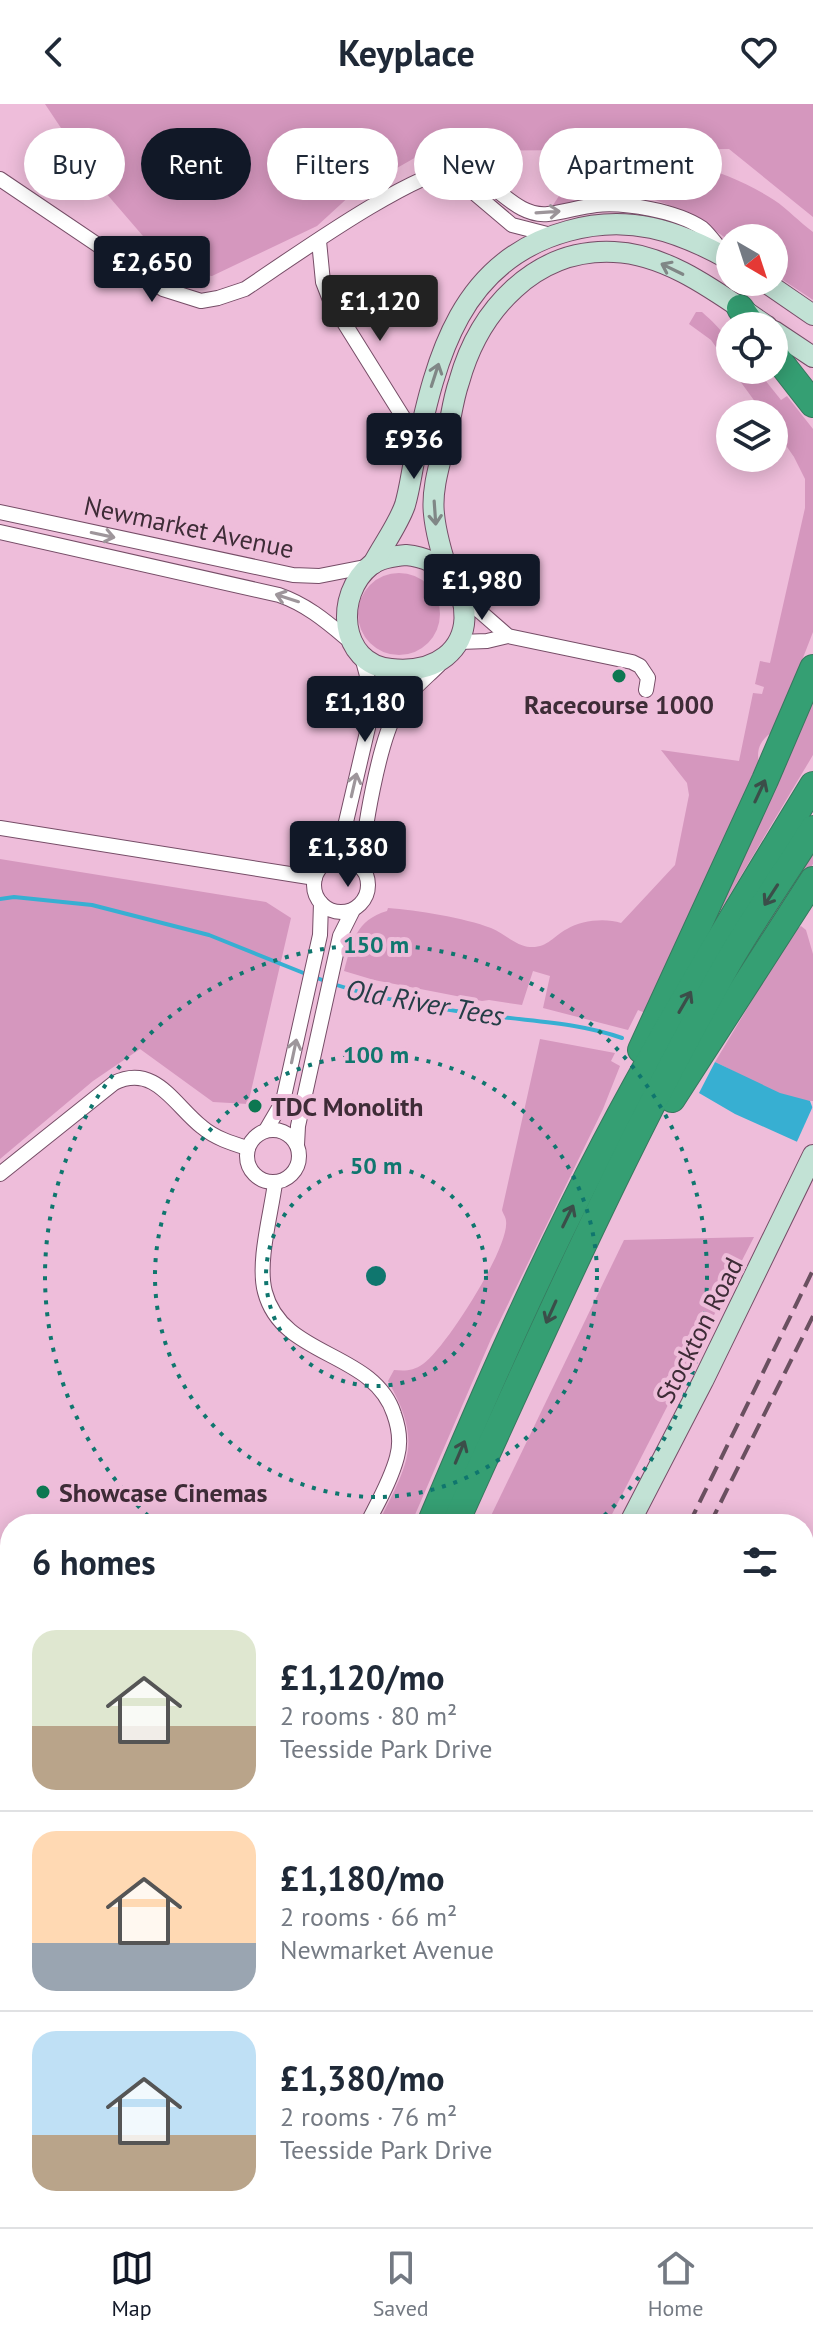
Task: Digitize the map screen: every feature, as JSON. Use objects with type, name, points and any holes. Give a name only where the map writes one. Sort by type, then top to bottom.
[{"type":"highway","points":[[788,372],[813,404]]},
{"type":"highway","points":[[605,1143],[646,1036],[812,672]]},
{"type":"highway","points":[[434,1514],[530,1292],[605,1143],[726,929],[813,785]]},
{"type":"highway","points":[[460,1514],[560,1292],[726,966],[813,829]]},
{"type":"highway","points":[[623,1167],[685,1081],[813,880]]},
{"type":"street","points":[[0,179],[163,289],[201,301],[245,289],[414,182]]},
{"type":"street","points":[[482,200],[512,225],[551,235]]},
{"type":"street","points":[[510,200],[530,213],[545,215],[597,205],[638,206],[683,219],[702,229],[716,244]]},
{"type":"street","points":[[333,860],[342,839],[371,715],[370,687],[346,622],[349,597],[404,507],[432,383],[448,336],[470,298],[487,277],[511,257],[551,235],[601,224],[653,227],[674,232],[716,252]]},
{"type":"street","points":[[319,241],[323,282],[330,300],[403,417],[416,451]]},
{"type":"street","points":[[297,1145],[298,1126],[340,936],[353,910],[366,896],[368,882],[363,870],[364,836],[388,730],[406,697],[456,648],[465,619],[439,545],[433,511],[435,488],[462,371],[481,327],[504,297],[535,272],[557,260],[593,251],[619,252],[662,264],[738,312]]},
{"type":"street","points":[[785,296],[813,315]]},
{"type":"street","points":[[788,340],[813,357]]},
{"type":"street","name":"Newmarket Avenue","points":[[0,512],[293,575],[319,576],[371,565]]},
{"type":"street","name":"Newmarket Avenue","points":[[0,532],[279,595],[313,611],[356,649]]},
{"type":"street","points":[[371,565],[392,556],[420,556],[434,563],[508,636]]},
{"type":"street","points":[[356,649],[375,665],[389,669],[417,669],[456,648],[508,636],[632,662],[640,666],[648,678],[646,690]]},
{"type":"street","points":[[0,828],[315,878]]},
{"type":"street","points":[[353,910],[332,911],[321,903],[315,891],[315,878],[322,866],[333,860],[346,859],[363,870]]},
{"type":"street","points":[[266,1130],[279,1130],[290,1135],[300,1155],[293,1174],[275,1183],[265,1182],[249,1169],[247,1148],[251,1140],[266,1130],[283,1101],[320,935],[321,903]]},
{"type":"street","points":[[0,1174],[114,1083],[132,1077],[151,1081],[160,1087],[213,1135],[247,1148]]},
{"type":"street","name":"Stockton Road","points":[[634,1514],[812,1157]]},
{"type":"street","points":[[275,1183],[263,1268],[264,1289],[273,1312],[295,1335],[364,1373],[381,1388],[395,1418],[398,1455],[372,1514]]},
{"type":"shaded area","points":[[45,104],[813,104],[813,217],[729,149],[722,149],[722,128],[539,128],[539,150],[523,150],[523,128],[414,128],[414,158],[398,167],[398,128],[267,128],[267,200],[345,200],[317,226],[212,276],[174,272],[112,200],[125,200],[125,128],[61,128]]},
{"type":"shaded area","points":[[722,174],[779,204],[813,232],[813,300],[788,283],[788,224],[716,224],[716,232],[654,200],[722,200]]},
{"type":"shaded area","points":[[557,200],[590,200],[551,208]]},
{"type":"shaded area","points":[[696,312],[702,312],[716,325],[716,347],[711,340],[689,324]]},
{"type":"shaded area","points":[[742,384],[768,384],[781,400],[754,400]]},
{"type":"shaded area","points":[[787,396],[813,429],[813,632],[775,730],[760,745],[759,765],[645,1013],[638,1010],[628,1030],[543,1008],[550,976],[533,971],[522,1005],[482,1001],[374,980],[344,971],[353,942],[362,926],[388,908],[468,921],[491,928],[520,944],[536,947],[586,922],[601,920],[621,923],[675,865],[689,795],[687,783],[661,750],[739,761],[753,693],[762,694],[764,687],[755,684],[760,661],[770,663],[805,508],[805,479],[788,448],[788,400],[781,400]]},
{"type":"shaded area","points":[[399,573],[415,576],[428,585],[437,598],[440,614],[437,630],[428,643],[415,652],[399,655],[383,652],[370,643],[361,630],[358,614],[361,598],[370,585],[383,576]]},
{"type":"shaded area","points":[[813,697],[813,755],[704,938]]},
{"type":"shaded area","points":[[813,843],[813,864],[721,1007],[718,1004]]},
{"type":"shaded area","points":[[0,859],[266,902],[291,918],[248,1104],[213,1102],[140,1049],[93,1081],[0,1159]]},
{"type":"shaded area","points":[[801,926],[806,930],[813,954],[813,1101],[775,1092],[715,1062],[793,932]]},
{"type":"shaded area","points":[[540,1039],[615,1053],[611,1061],[620,1066],[603,1109],[491,1339],[415,1514],[383,1514],[403,1469],[408,1438],[406,1421],[388,1381],[394,1370],[416,1368],[423,1364],[460,1319],[498,1252],[506,1221],[502,1210]]},
{"type":"shaded area","points":[[754,1237],[612,1514],[492,1514],[624,1240]]},
{"type":"water","points":[[715,1062],[780,1093],[810,1101],[813,1109],[813,1149],[735,1114],[699,1093]]},
{"type":"pier","points":[[813,1106],[813,1153],[795,1146]]},
{"type":"waterway","name":"Old River Tees","points":[[0,899],[14,897],[92,905],[209,935],[306,974]]},
{"type":"waterway","name":"Old River Tees","points":[[314,977],[406,1003],[577,1027],[622,1038]]},
{"type":"railway","points":[[694,1514],[813,1270]]},
{"type":"railway","points":[[715,1514],[813,1316]]},
{"type":"place","name":"Racecourse 1000","points":[[619,676]]},
{"type":"place","name":"TDC Monolith","points":[[255,1106]]},
{"type":"place","name":"Showcase Cinemas","points":[[43,1492]]}]
